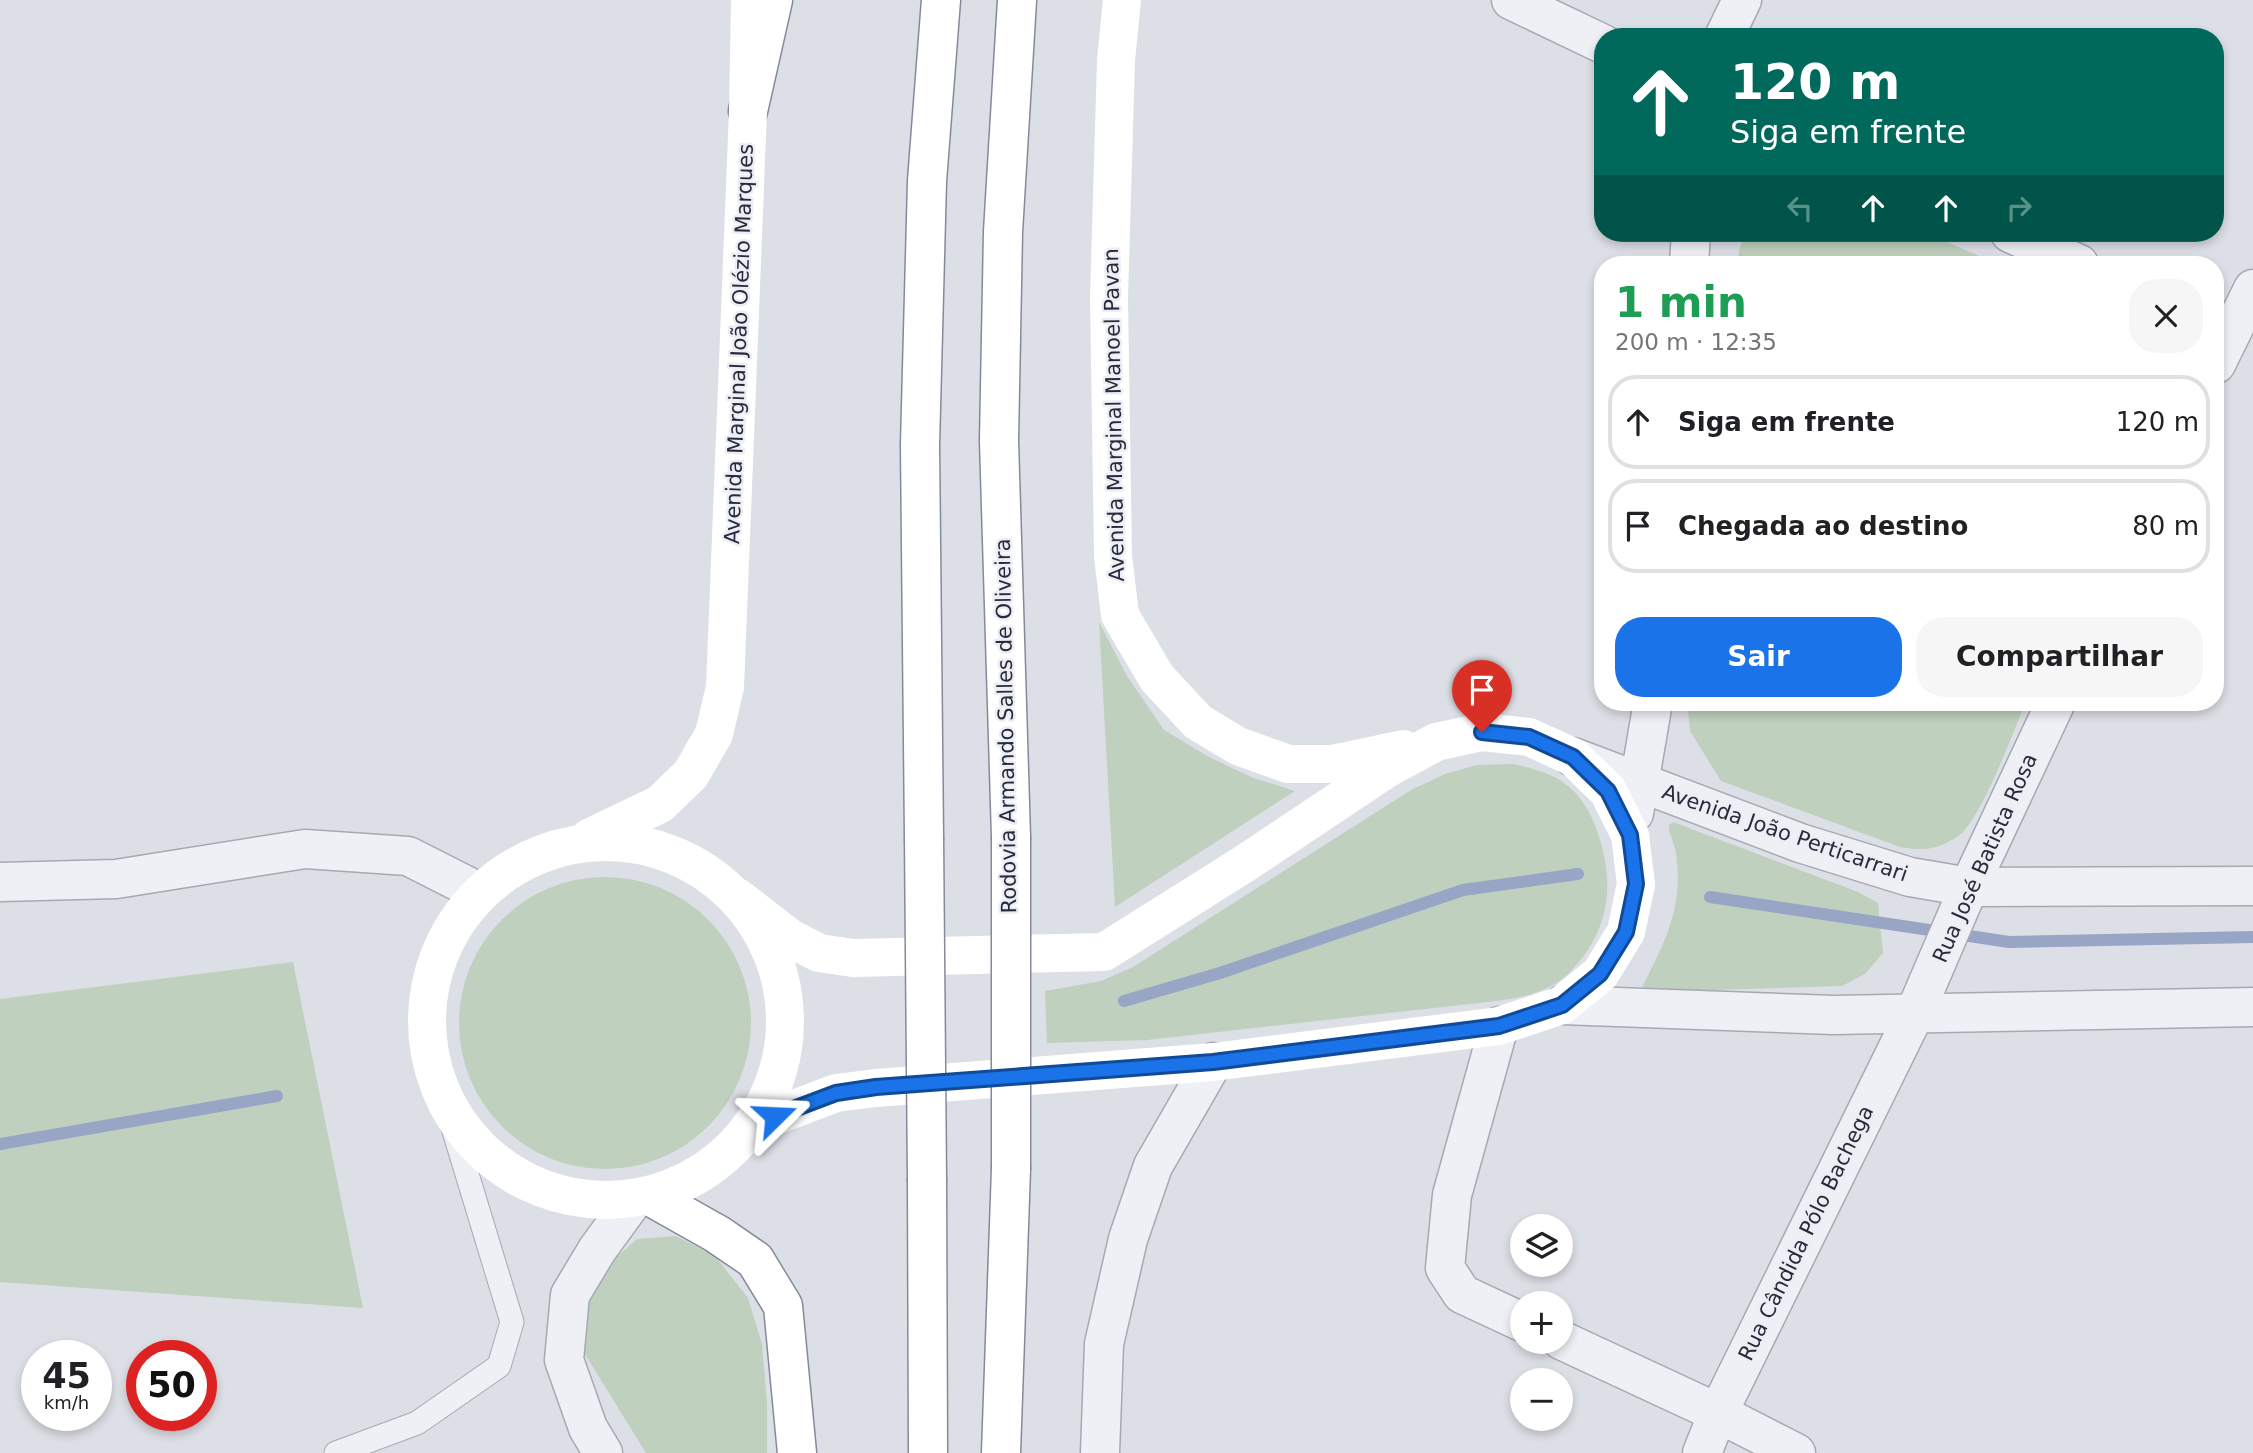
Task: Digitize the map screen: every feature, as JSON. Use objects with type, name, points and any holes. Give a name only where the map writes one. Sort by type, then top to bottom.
[{"type":"main road","name":"Avenida Marginal João Olézio Marques","points":[[581,842],[660,804],[691,774],[714,734],[725,687],[750,0]]},
{"type":"main road","points":[[748,111],[773,0]]},
{"type":"main road","points":[[928,1453],[920,445],[927,181],[941,0]]},
{"type":"main road","name":"Rodovia Armando Salles de Oliveira","points":[[1001,1453],[1011,1170],[1011,837],[999,441],[1003,232],[1017,0]]},
{"type":"main road","name":"Avenida Marginal Manoel Pavan","points":[[1122,0],[1116,61],[1109,298],[1114,556],[1121,615],[1157,678],[1198,722],[1238,747],[1288,764],[1332,764],[1482,732],[1529,737],[1573,757],[1608,791],[1630,835],[1636,884],[1626,932],[1600,974],[1562,1005]]},
{"type":"main road","points":[[737,897],[759,927],[775,961],[786,1017],[779,1073],[754,1124],[723,1159],[684,1184],[643,1200],[582,1200],[527,1184],[481,1150],[446,1105],[429,1050],[428,993],[446,938],[479,892],[526,859],[581,842],[637,843],[691,862],[737,897],[790,938],[819,953],[853,958],[1104,952],[1388,768],[1436,742]]},
{"type":"main road","points":[[754,1124],[836,1093],[876,1087],[1213,1062],[1499,1026],[1562,1005]]},
{"type":"main road","points":[[643,1200],[717,1234],[755,1260],[783,1306],[797,1453]]},
{"type":"street","points":[[1511,0],[1594,40]]},
{"type":"street","points":[[1728,28],[1741,0]]},
{"type":"street","points":[[2030,242],[2061,256]]},
{"type":"street","points":[[2228,342],[2253,289]]},
{"type":"street","points":[[1630,835],[1652,711]]},
{"type":"street","name":"Rua José Batista Rosa","points":[[1918,1004],[2052,711]]},
{"type":"street","name":"Avenida João Perticarrari","points":[[1573,757],[1800,843],[1910,877],[1963,902],[2253,886]]},
{"type":"street","points":[[0,882],[116,879],[305,849],[408,856],[479,892]]},
{"type":"street","points":[[1562,1005],[1834,1015],[1918,1004],[2253,1007]]},
{"type":"street","name":"Rua Cândida Pólo Bachega","points":[[1702,1453],[1718,1413],[1918,1004]]},
{"type":"street","points":[[1499,1026],[1452,1195],[1445,1268],[1462,1294],[1510,1316]]},
{"type":"street","points":[[1100,1453],[1104,1344],[1128,1239],[1153,1166],[1213,1062]]},
{"type":"street","points":[[603,1453],[588,1428],[564,1360],[570,1295],[597,1250],[643,1200]]},
{"type":"street","points":[[1573,1346],[1718,1413],[1796,1453]]},
{"type":"lane","points":[[336,1453],[417,1423],[499,1366],[512,1322],[446,1105]]},
{"type":"green space","points":[[1742,242],[1947,242],[1979,256],[1739,256]]},
{"type":"green space","points":[[1099,622],[1127,676],[1164,730],[1207,756],[1251,777],[1295,791],[1115,907]]},
{"type":"green space","points":[[1688,711],[2022,711],[1986,795],[1966,828],[1950,841],[1922,849],[1900,847],[1721,781],[1690,731]]},
{"type":"green space","points":[[1514,764],[1542,772],[1568,786],[1585,806],[1595,825],[1603,851],[1607,888],[1601,924],[1582,958],[1560,981],[1541,991],[1488,1002],[1147,1040],[1047,1043],[1045,991],[1101,981],[1133,967],[1411,790],[1445,774],[1477,765]]},
{"type":"green space","points":[[1673,822],[1858,892],[1878,903],[1883,953],[1865,974],[1842,986],[1645,992],[1642,988],[1669,928],[1677,897],[1677,858],[1669,830],[1669,825]]},
{"type":"green space","points":[[591,877],[619,877],[648,883],[674,894],[709,919],[727,942],[740,967],[749,994],[749,1052],[740,1079],[727,1104],[709,1127],[686,1145],[648,1163],[619,1169],[591,1169],[562,1163],[536,1152],[501,1127],[483,1104],[465,1066],[459,1037],[459,1009],[465,980],[476,954],[501,919],[524,901],[562,883]]},
{"type":"green space","points":[[293,962],[363,1308],[0,1282],[0,999]]},
{"type":"green space","points":[[676,1236],[715,1256],[748,1298],[762,1344],[767,1403],[767,1453],[646,1453],[583,1351],[582,1324],[593,1278],[637,1239]]},
{"type":"waterway","points":[[1124,1001],[1220,973],[1463,890],[1578,874]]},
{"type":"waterway","points":[[1710,897],[2009,942],[2253,937]]},
{"type":"waterway","points":[[0,1144],[277,1096]]},
{"type":"route","points":[[775,1116],[836,1093],[876,1087],[1094,1073],[1213,1062],[1499,1026],[1562,1005],[1600,974],[1626,932],[1636,884],[1630,835],[1608,791],[1573,757],[1529,737],[1482,732]]}]
